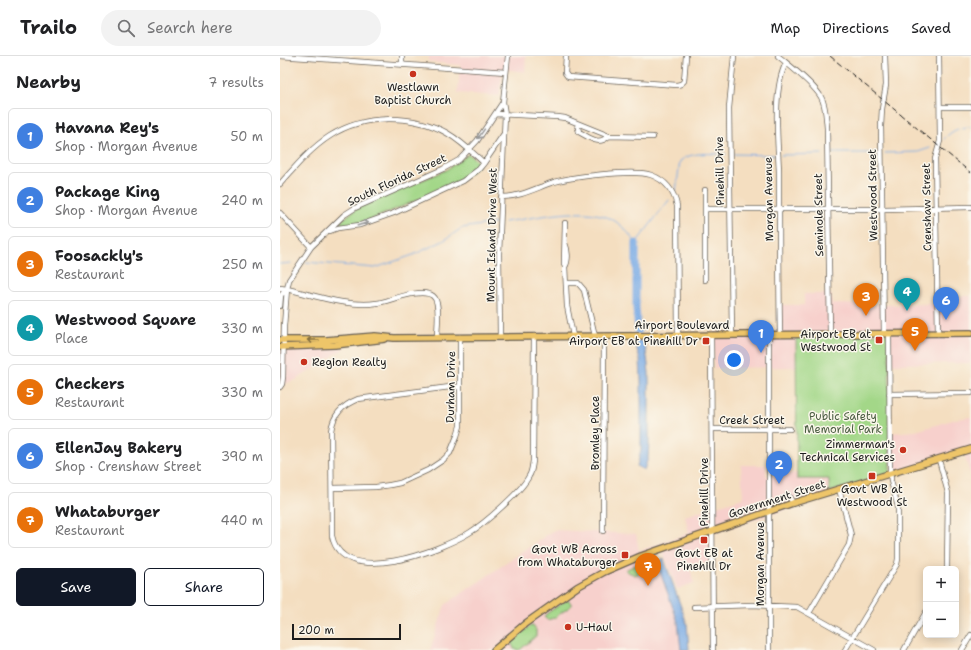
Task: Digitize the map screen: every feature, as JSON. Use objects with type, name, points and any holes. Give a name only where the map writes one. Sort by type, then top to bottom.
[{"type":"main road","name":"Airport Boulevard","points":[[281,347],[349,344],[394,338],[437,337],[971,334]]},
{"type":"main road","name":"Airport Boulevard","points":[[282,340],[326,340],[374,336],[394,338]]},
{"type":"main road","name":"Government Street","points":[[494,650],[544,610],[577,587],[609,570],[659,549],[793,503],[939,460],[971,449]]},
{"type":"street","points":[[280,56],[348,58],[402,65],[506,72]]},
{"type":"street","points":[[402,56],[402,65]]},
{"type":"street","name":"South Florida Street","points":[[325,233],[338,228],[366,223],[409,206],[463,181],[479,169],[504,134],[505,114],[503,102],[508,56]]},
{"type":"street","points":[[566,56],[565,74],[568,77],[677,85],[684,81],[686,56]]},
{"type":"street","name":"Pinehill Drive","points":[[732,335],[729,108],[734,56]]},
{"type":"street","points":[[778,56],[786,63]]},
{"type":"street","name":"Westwood Street","points":[[846,650],[897,564],[898,507],[890,474],[881,126],[886,85],[885,56]]},
{"type":"street","name":"Crenshaw Street","points":[[938,334],[935,160],[940,141],[939,56]]},
{"type":"street","name":"Seminole Street","points":[[786,63],[812,86],[824,103],[827,128],[830,334]]},
{"type":"street","name":"Morgan Avenue","points":[[780,335],[777,132],[780,80],[786,63]]},
{"type":"street","name":"South Florida Street","points":[[280,306],[281,295],[287,288],[294,272],[311,247],[325,233],[354,208],[443,169],[459,160],[470,150],[503,102]]},
{"type":"street","points":[[940,107],[971,107]]},
{"type":"street","points":[[496,114],[565,118],[609,136],[653,137]]},
{"type":"street","points":[[280,184],[312,150],[335,133],[353,125],[381,119],[414,121],[446,132],[470,150],[484,163]]},
{"type":"street","points":[[577,123],[579,132],[599,142],[604,141],[609,136]]},
{"type":"street","name":"Mount Island Drive West","points":[[500,336],[499,254],[504,134]]},
{"type":"street","points":[[501,197],[521,195],[552,183],[588,176],[644,173],[656,177],[670,189],[677,206],[678,335]]},
{"type":"street","points":[[705,280],[706,190]]},
{"type":"street","points":[[705,209],[883,209],[971,207]]},
{"type":"street","points":[[280,213],[311,247]]},
{"type":"street","points":[[565,223],[565,243],[563,248],[564,264],[566,267],[567,306],[573,336]]},
{"type":"street","points":[[566,283],[578,283],[584,290],[595,336]]},
{"type":"street","points":[[280,288],[287,288],[348,303],[363,304],[375,304],[413,294],[425,293],[432,295],[438,303],[437,337]]},
{"type":"street","name":"South Florida Street","points":[[280,387],[283,377],[281,347],[287,288]]},
{"type":"street","name":"Pinehill Drive","points":[[711,335],[713,429],[713,650]]},
{"type":"street","name":"Morgan Avenue","points":[[769,335],[769,650]]},
{"type":"street","points":[[460,387],[366,397],[350,402],[340,410],[333,419],[331,431],[332,536],[333,542],[341,552],[358,562],[378,562],[409,558],[423,554],[471,532],[495,512],[523,485],[530,476],[533,461],[534,336]]},
{"type":"street","name":"Bromley Place","points":[[603,531],[604,336]]},
{"type":"street","name":"Durham Drive","points":[[332,488],[376,487],[395,484],[428,470],[443,460],[450,453],[460,426],[460,337]]},
{"type":"street","points":[[889,394],[971,393]]},
{"type":"street","name":"Creek Street","points":[[713,429],[790,429]]},
{"type":"street","points":[[939,460],[948,493],[947,566]]},
{"type":"street","points":[[809,613],[849,545],[851,535],[839,489]]},
{"type":"street","points":[[788,495],[793,503]]},
{"type":"street","points":[[694,607],[797,607],[874,650]]},
{"type":"street","points":[[904,650],[923,617]]},
{"type":"street","points":[[962,650],[971,635]]},
{"type":"shaded area","points":[[429,56],[526,56],[525,72],[503,69],[499,96],[458,93],[460,65],[429,62]]},
{"type":"shaded area","points":[[804,294],[831,294],[832,304],[885,305],[935,304],[935,296],[971,296],[971,363],[891,364],[796,332],[796,367],[714,368],[714,332],[781,332],[781,305],[804,305]]},
{"type":"shaded area","points":[[346,347],[296,380],[280,385],[280,349]]},
{"type":"shaded area","points":[[971,417],[971,477],[964,454],[892,476],[891,433],[916,431],[956,419]]},
{"type":"shaded area","points":[[741,465],[766,465],[766,476],[797,473],[798,479],[829,479],[829,496],[714,533],[714,562],[689,564],[694,583],[677,589],[663,552],[654,556],[675,612],[680,632],[681,650],[430,650],[445,605],[554,530],[636,534],[639,551],[689,533],[685,516],[743,498]]},
{"type":"green space","points":[[469,154],[478,162],[479,165],[461,180],[363,223],[341,225],[341,221],[357,208],[446,170]]},
{"type":"green space","name":"Public Safety Memorial Park","points":[[889,334],[890,474],[829,492],[829,479],[797,479],[796,335]]},
{"type":"green space","points":[[645,561],[647,562],[645,571],[635,575],[626,571],[627,569]]},
{"type":"green space","points":[[568,600],[571,603],[571,606],[554,618],[547,620],[544,617],[546,614]]},
{"type":"green space","points":[[530,626],[533,626],[536,630],[536,636],[521,649],[514,649],[512,641]]},
{"type":"water","points":[[634,340],[644,341],[649,373],[649,442],[648,458],[644,470],[637,466],[641,450],[641,380],[640,359]]},
{"type":"water","points":[[664,559],[687,624],[689,650],[681,650],[678,622],[658,566],[655,563]]},
{"type":"waterway","points":[[944,139],[956,130],[971,127]]},
{"type":"waterway","points":[[885,153],[918,152],[930,148]]},
{"type":"waterway","points":[[833,153],[877,153]]},
{"type":"waterway","points":[[676,191],[680,161],[696,154],[726,154]]},
{"type":"waterway","points":[[733,154],[774,155]]},
{"type":"waterway","points":[[781,155],[822,154]]},
{"type":"waterway","points":[[505,222],[546,215],[591,213],[604,216],[615,221],[624,228],[636,243],[669,200]]},
{"type":"waterway","points":[[306,262],[375,268],[413,255],[443,241],[462,228],[495,223]]},
{"type":"waterway","points":[[636,243],[636,309],[638,331]]},
{"type":"waterway","points":[[280,264],[291,263]]},
{"type":"railway","points":[[830,56],[971,173]]},
{"type":"place","name":"Westlawn Baptist Church","points":[[413,74]]},
{"type":"place","name":"Westwood Square","points":[[907,311]]},
{"type":"place","name":"Foosackly's","points":[[866,316]]},
{"type":"place","name":"EllenJay Bakery","points":[[946,320]]},
{"type":"place","name":"Airport EB at Westwood St","points":[[879,340]]},
{"type":"place","name":"Airport EB at Pinehill Dr","points":[[706,341]]},
{"type":"place","name":"Checkers","points":[[915,351]]},
{"type":"place","name":"Havana Rey's","points":[[761,353]]},
{"type":"place","name":"Region Realty","points":[[304,362]]},
{"type":"place","name":"Zimmerman's Technical Services","points":[[903,450]]},
{"type":"place","name":"Govt WB at Westwood St","points":[[872,476]]},
{"type":"place","name":"Package King","points":[[779,484]]},
{"type":"place","name":"Govt EB at Pinehill Dr","points":[[704,540]]},
{"type":"place","name":"Govt WB Across from Whataburger","points":[[625,555]]},
{"type":"place","name":"Whataburger","points":[[648,586]]},
{"type":"place","name":"U-Haul","points":[[568,627]]}]
